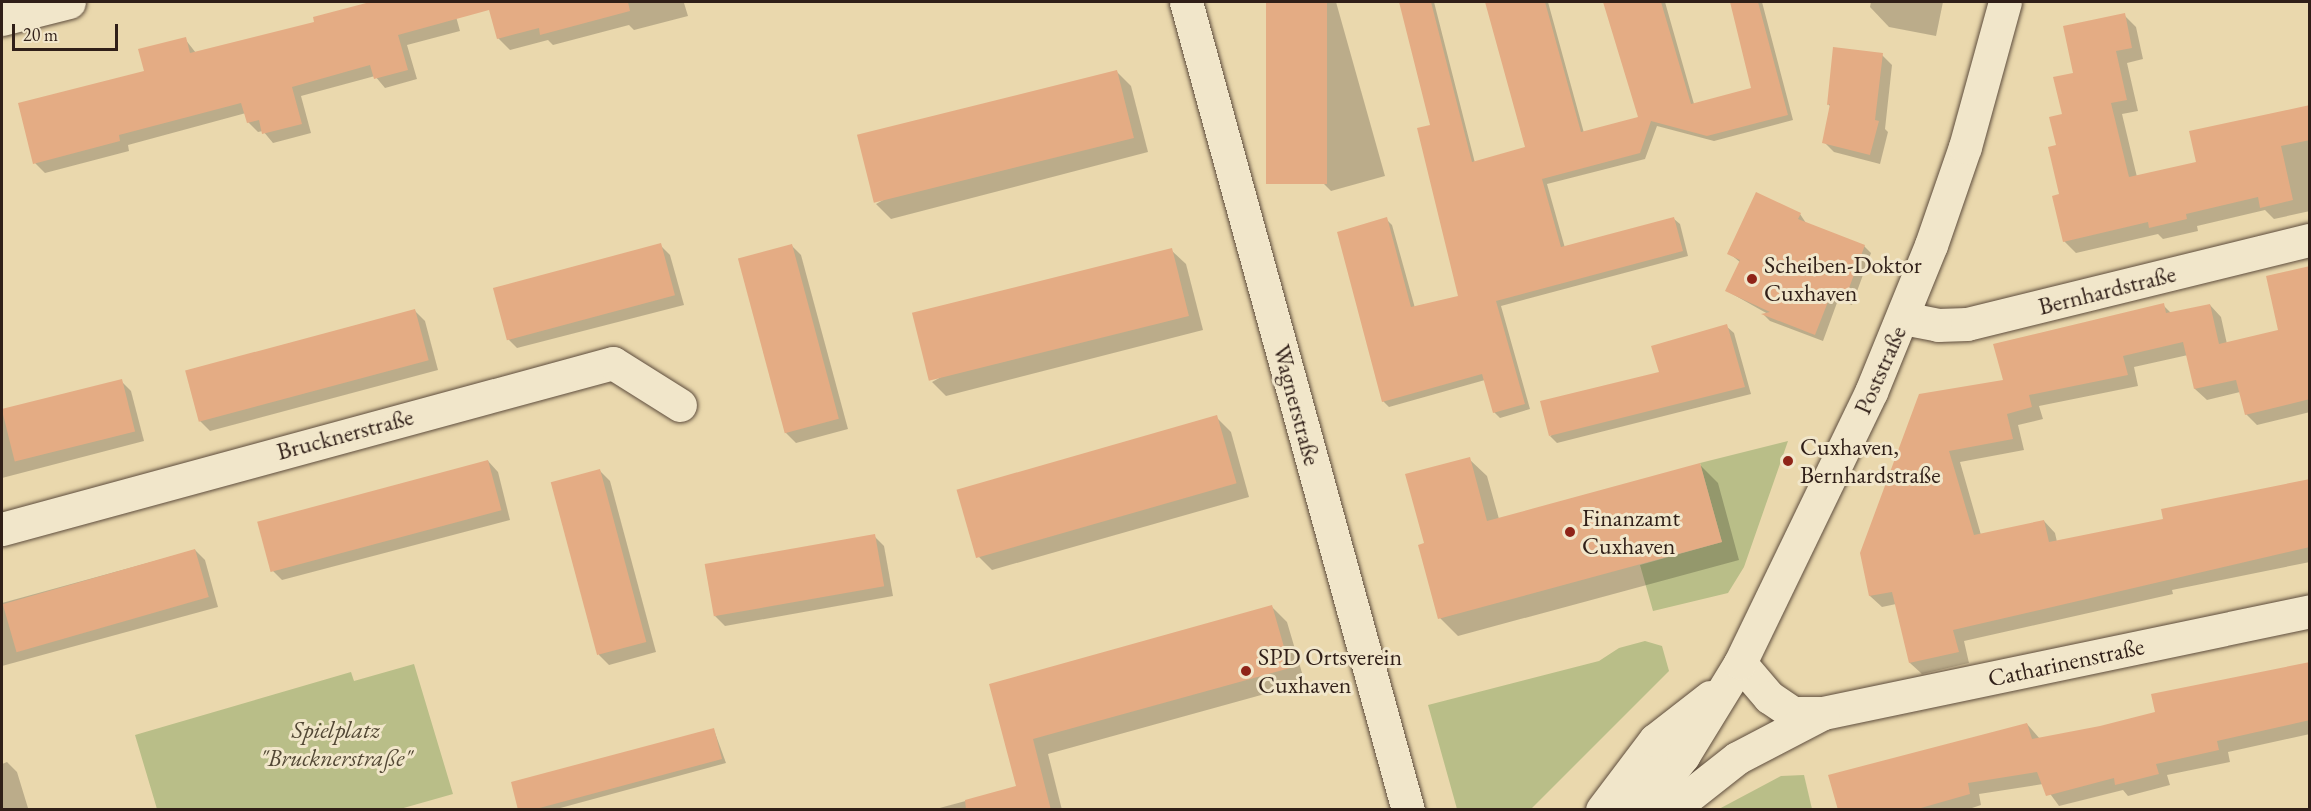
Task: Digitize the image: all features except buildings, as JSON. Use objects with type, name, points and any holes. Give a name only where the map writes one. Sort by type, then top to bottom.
[{"type":"street","points":[[2,20],[69,2]]},
{"type":"street","name":"Wagnerstraße","points":[[1186,2],[1408,810]]},
{"type":"street","name":"Poststraße","points":[[1639,810],[1683,756],[1732,675],[1820,502],[1903,318],[1965,147],[2005,2]]},
{"type":"street","name":"Bernhardstraße","points":[[1903,318],[1938,325],[1966,324],[2310,240]]},
{"type":"street","name":"Brucknerstraße","points":[[2,529],[613,363],[680,405]]},
{"type":"street","name":"Catharinenstraße","points":[[1732,675],[1793,713],[1823,712],[2310,611]]},
{"type":"street","name":"Poststraße","points":[[1602,810],[1655,740],[1732,675]]},
{"type":"street","name":"Catharinenstraße","points":[[1671,810],[1737,758],[1823,712]]},
{"type":"street","points":[[1579,810],[1626,760],[1655,740]]},
{"type":"green space","points":[[1788,441],[1744,567],[1728,593],[1653,611],[1640,565],[1722,542],[1700,463]]},
{"type":"green space","points":[[1645,641],[1662,646],[1669,671],[1531,809],[1457,809],[1428,705],[1599,661],[1619,648]]},
{"type":"green space","name":"Spielplatz \"Brucknerstraße\"","points":[[414,664],[453,794],[400,809],[157,809],[135,735],[351,672],[354,681]]},
{"type":"green space","points":[[1804,775],[1812,809],[1719,809],[1781,776]]},
{"type":"place","name":"Scheiben-Doktor Cuxhaven","points":[[1752,279]]},
{"type":"place","name":"Cuxhaven, Bernhardstraße","points":[[1788,461]]},
{"type":"place","name":"Finanzamt Cuxhaven","points":[[1570,532]]},
{"type":"place","name":"SPD Ortsverein Cuxhaven","points":[[1246,671]]}]
